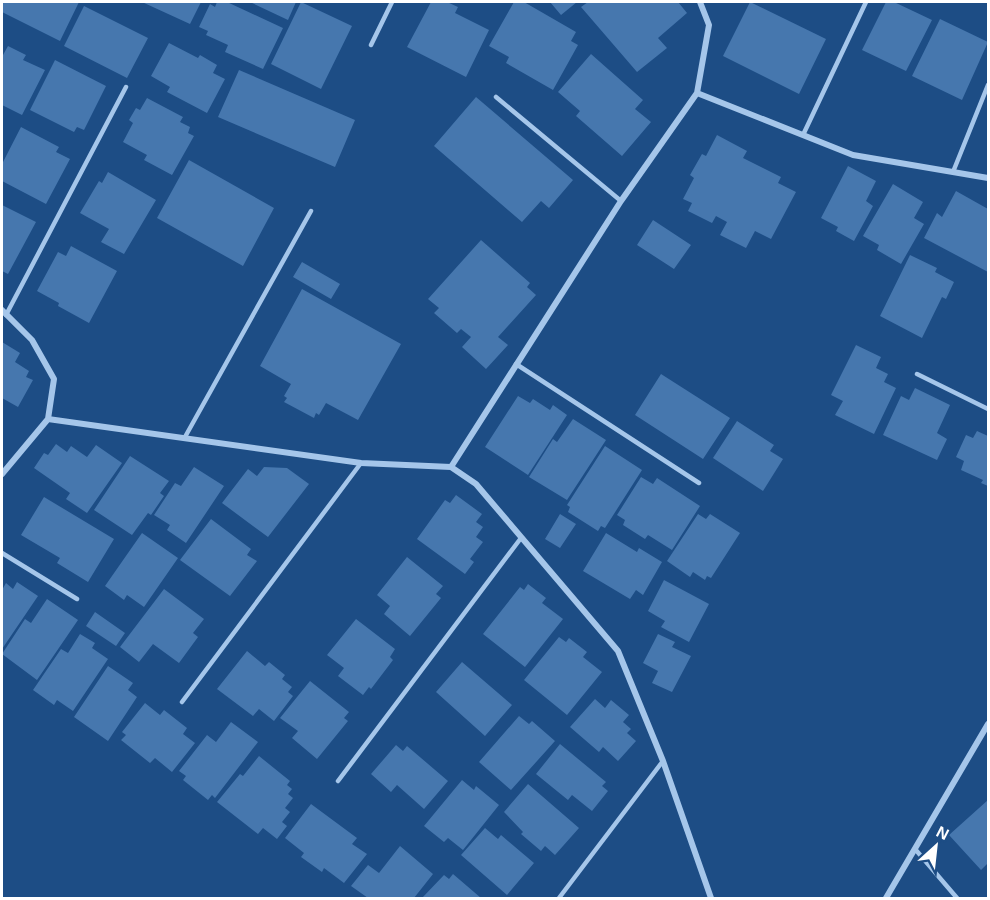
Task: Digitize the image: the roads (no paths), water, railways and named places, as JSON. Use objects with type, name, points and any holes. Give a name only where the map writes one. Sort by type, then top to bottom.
[{"type":"street","points":[[451,467],[621,201],[697,93],[709,25],[700,2]]},
{"type":"street","points":[[697,93],[853,154],[988,178]]},
{"type":"street","points":[[2,474],[48,419],[54,379],[32,340],[4,312]]},
{"type":"street","points":[[48,419],[361,463],[451,467],[476,484],[618,651],[663,761],[711,898]]},
{"type":"street","points":[[886,898],[988,724]]},
{"type":"lane","points":[[371,45],[392,2]]},
{"type":"lane","points":[[803,135],[866,2]]},
{"type":"lane","points":[[953,172],[988,85]]},
{"type":"lane","points":[[4,312],[126,87]]},
{"type":"lane","points":[[496,97],[621,201]]},
{"type":"lane","points":[[185,437],[311,211]]},
{"type":"lane","points":[[516,364],[699,483]]},
{"type":"lane","points":[[917,374],[988,409]]},
{"type":"lane","points":[[182,702],[361,463]]},
{"type":"lane","points":[[338,781],[521,538]]},
{"type":"lane","points":[[2,553],[77,599]]},
{"type":"lane","points":[[559,898],[663,761]]},
{"type":"lane","points":[[915,849],[957,898]]}]
